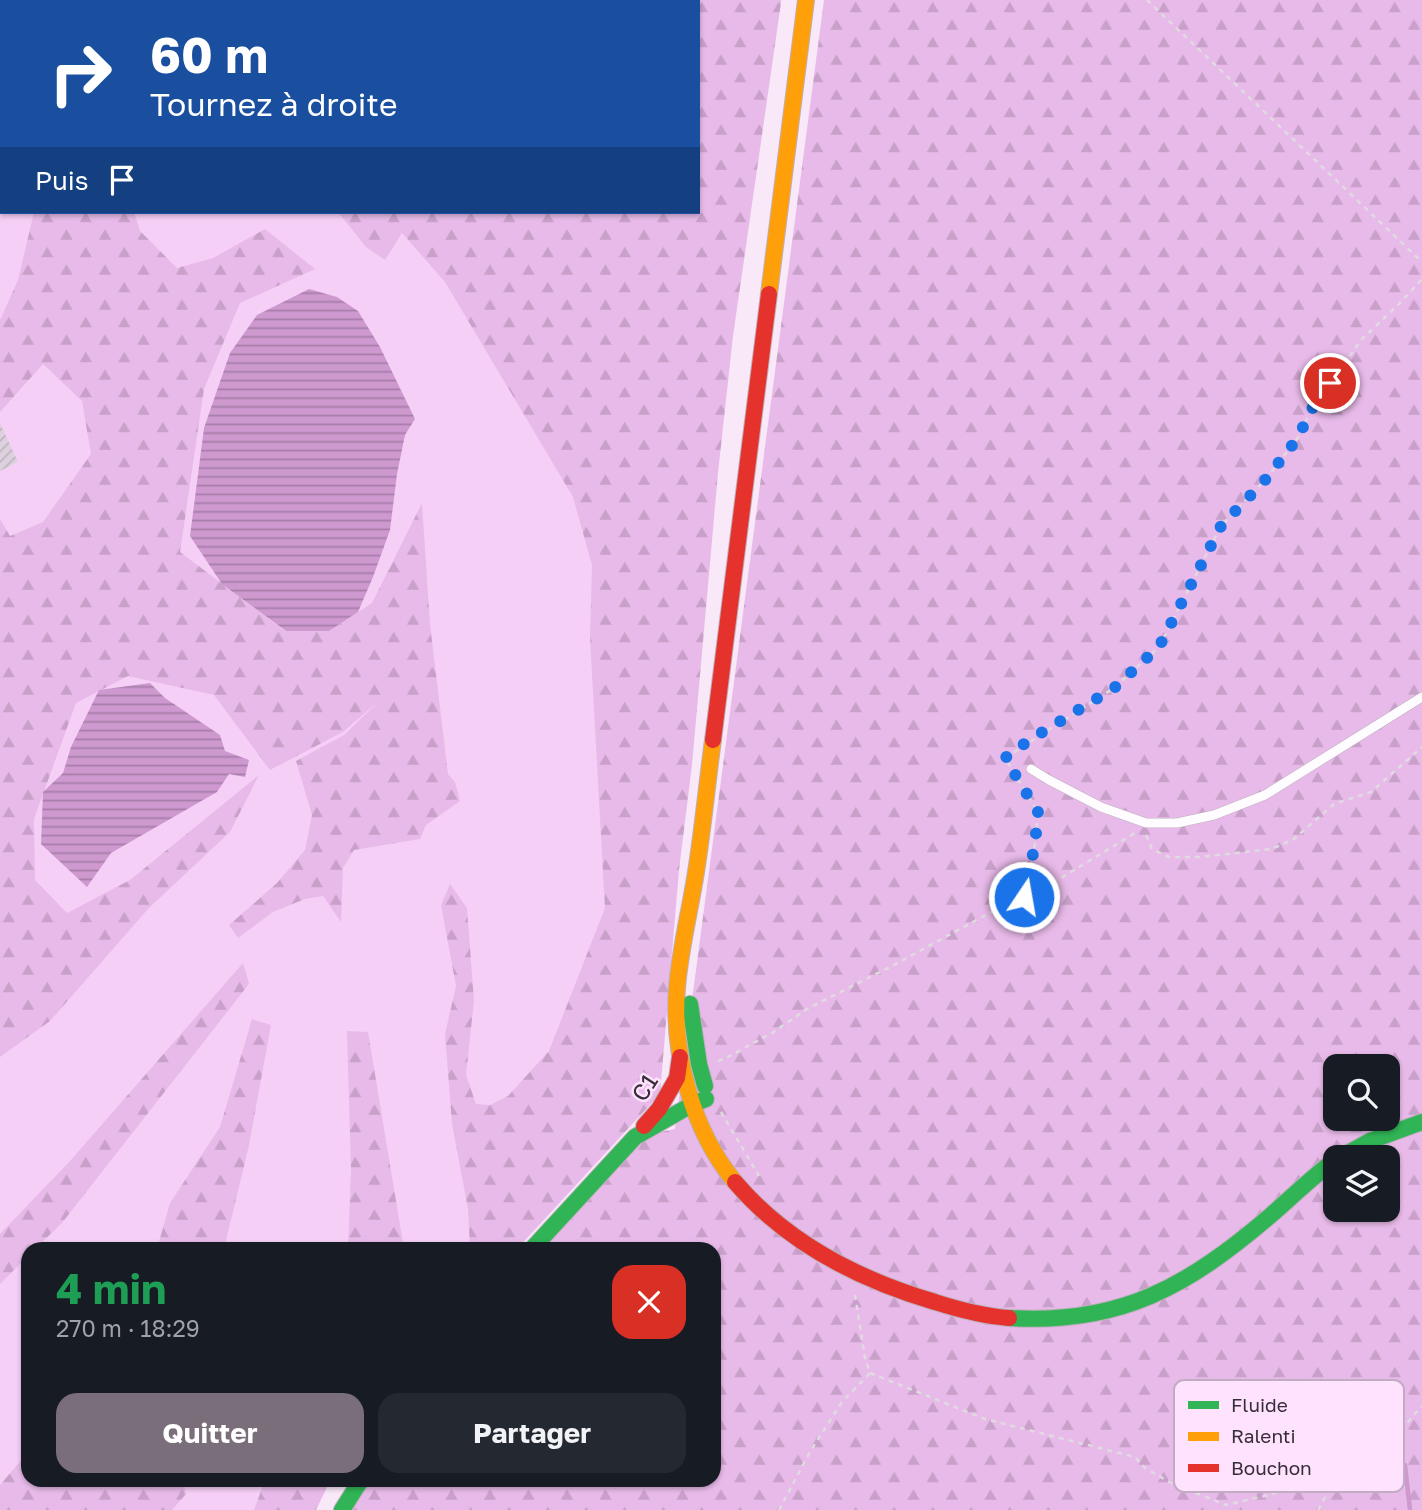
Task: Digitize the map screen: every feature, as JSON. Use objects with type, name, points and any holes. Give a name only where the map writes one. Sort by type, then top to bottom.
[{"type":"main road","points":[[708,1105],[680,1056],[676,1028],[679,978],[696,873],[806,0]]},
{"type":"main road","points":[[696,873],[690,1004],[708,1105],[704,1136],[728,1173],[754,1203],[793,1236],[850,1270],[920,1299],[981,1315],[1043,1318],[1118,1308],[1154,1296],[1190,1278],[1226,1254],[1323,1170]]},
{"type":"main road","name":"C1","points":[[635,1138],[659,1109],[677,1078],[680,1056]]},
{"type":"main road","points":[[538,1242],[635,1138],[708,1105]]},
{"type":"main road","name":"C1","points":[[659,1109],[708,1105]]},
{"type":"main road","points":[[1359,1145],[1385,1133],[1422,1122]]},
{"type":"main road","points":[[723,1136],[737,1160],[793,1236]]},
{"type":"main road","points":[[342,1510],[357,1487]]},
{"type":"lane","points":[[1031,769],[1101,807],[1146,823],[1177,823],[1214,815],[1265,795],[1422,697]]},
{"type":"path","points":[[1147,0],[1422,262]]},
{"type":"path","points":[[1024,897],[1035,844],[1038,812],[1005,758],[1114,688],[1159,647],[1221,526],[1266,479],[1297,439],[1314,405],[1362,340],[1422,279]]},
{"type":"path","points":[[712,1060],[726,1058],[772,1033],[807,1009],[1061,878],[1143,827],[1152,849],[1169,858],[1272,849],[1294,839],[1334,804],[1371,792],[1422,747]]},
{"type":"path","points":[[708,1105],[722,1116],[764,1185]]},
{"type":"path","points":[[850,1270],[870,1373],[985,1419],[1135,1457],[1145,1468],[1174,1484]]},
{"type":"path","points":[[779,1510],[811,1450],[842,1402],[870,1373]]},
{"type":"path","points":[[1404,1426],[1422,1406]]},
{"type":"path","points":[[1194,1492],[1226,1505],[1277,1492]]},
{"type":"path","points":[[1318,1510],[1328,1492]]},
{"type":"shaded area","points":[[0,214],[399,214],[476,266],[676,684],[502,1242],[21,1242],[21,1487],[320,1487],[303,1510],[0,1510]]},
{"type":"shaded area","points":[[309,289],[337,297],[358,311],[380,347],[415,419],[405,435],[390,530],[358,612],[329,631],[286,631],[222,584],[190,536],[204,428],[230,353],[257,315]]},
{"type":"shaded area","points":[[150,683],[165,698],[220,735],[225,751],[249,760],[245,777],[229,774],[217,792],[111,853],[87,887],[41,844],[43,792],[63,773],[71,747],[99,690]]},
{"type":"green space","points":[[700,0],[781,0],[733,336],[692,765],[679,870],[660,1094],[523,1242],[470,1242],[468,1209],[452,1124],[445,1034],[456,986],[441,905],[450,884],[467,908],[474,1001],[466,1075],[476,1104],[490,1105],[508,1096],[549,1051],[605,908],[590,638],[592,565],[573,497],[445,282],[402,233],[385,260],[366,247],[340,214],[700,214]]},
{"type":"green space","points":[[824,0],[1422,0],[1422,1510],[342,1510],[357,1487],[721,1487],[721,1242],[538,1242],[635,1137],[675,1129]]},
{"type":"green space","points":[[34,214],[135,214],[140,231],[177,268],[213,258],[265,229],[315,269],[240,303],[204,389],[180,552],[285,631],[329,631],[372,603],[422,503],[430,624],[448,774],[455,782],[460,801],[426,825],[420,839],[354,850],[343,868],[341,922],[323,896],[305,899],[273,912],[238,938],[229,925],[277,883],[305,850],[312,815],[296,761],[344,735],[379,701],[343,732],[270,770],[214,695],[128,676],[76,703],[34,819],[35,880],[67,913],[130,880],[259,775],[230,832],[148,909],[50,1021],[0,1057],[0,519],[10,536],[43,522],[91,454],[82,401],[43,364],[0,412],[0,320],[18,280]]},
{"type":"green space","points":[[243,963],[249,984],[62,1223],[42,1242],[21,1242],[21,1263],[0,1284],[0,1234],[70,1161]]},
{"type":"green space","points":[[252,1019],[271,1025],[249,1145],[226,1242],[159,1242],[170,1203],[220,1127]]},
{"type":"green space","points":[[347,1031],[368,1032],[403,1242],[348,1242],[351,1170]]},
{"type":"green space","points":[[21,1460],[21,1487],[184,1487],[186,1494],[172,1510],[0,1510],[0,1485]]},
{"type":"green space","points":[[262,1487],[327,1487],[316,1510],[254,1510]]},
{"type":"building","points":[[0,423],[18,462],[0,471]]},
{"type":"waterway","points":[[1405,1465],[1410,1510]]},
{"type":"traffic: fast","points":[[690,1004],[705,1086]]},
{"type":"traffic: fast","points":[[538,1242],[635,1137],[706,1099]]},
{"type":"traffic: fast","points":[[1363,1145],[1422,1122]]},
{"type":"traffic: fast","points":[[1009,1318],[1086,1315],[1151,1296],[1181,1281],[1240,1241],[1323,1169]]},
{"type":"traffic: fast","points":[[342,1510],[357,1487]]},
{"type":"traffic: slow","points":[[769,294],[806,0]]},
{"type":"traffic: slow","points":[[713,740],[694,887],[678,973],[676,1013],[682,1065],[696,1115],[707,1139],[735,1182]]},
{"type":"traffic: jam","points":[[713,740],[769,294]]},
{"type":"traffic: jam","points":[[644,1126],[659,1109],[677,1078],[680,1057]]},
{"type":"traffic: jam","points":[[735,1182],[755,1204],[801,1241],[852,1270],[879,1283],[944,1305],[1009,1318]]},
{"type":"route","points":[[1024,897],[1035,844],[1038,812],[1005,758],[1114,688],[1159,647],[1221,526],[1266,479],[1297,439],[1314,405],[1330,383]]}]
